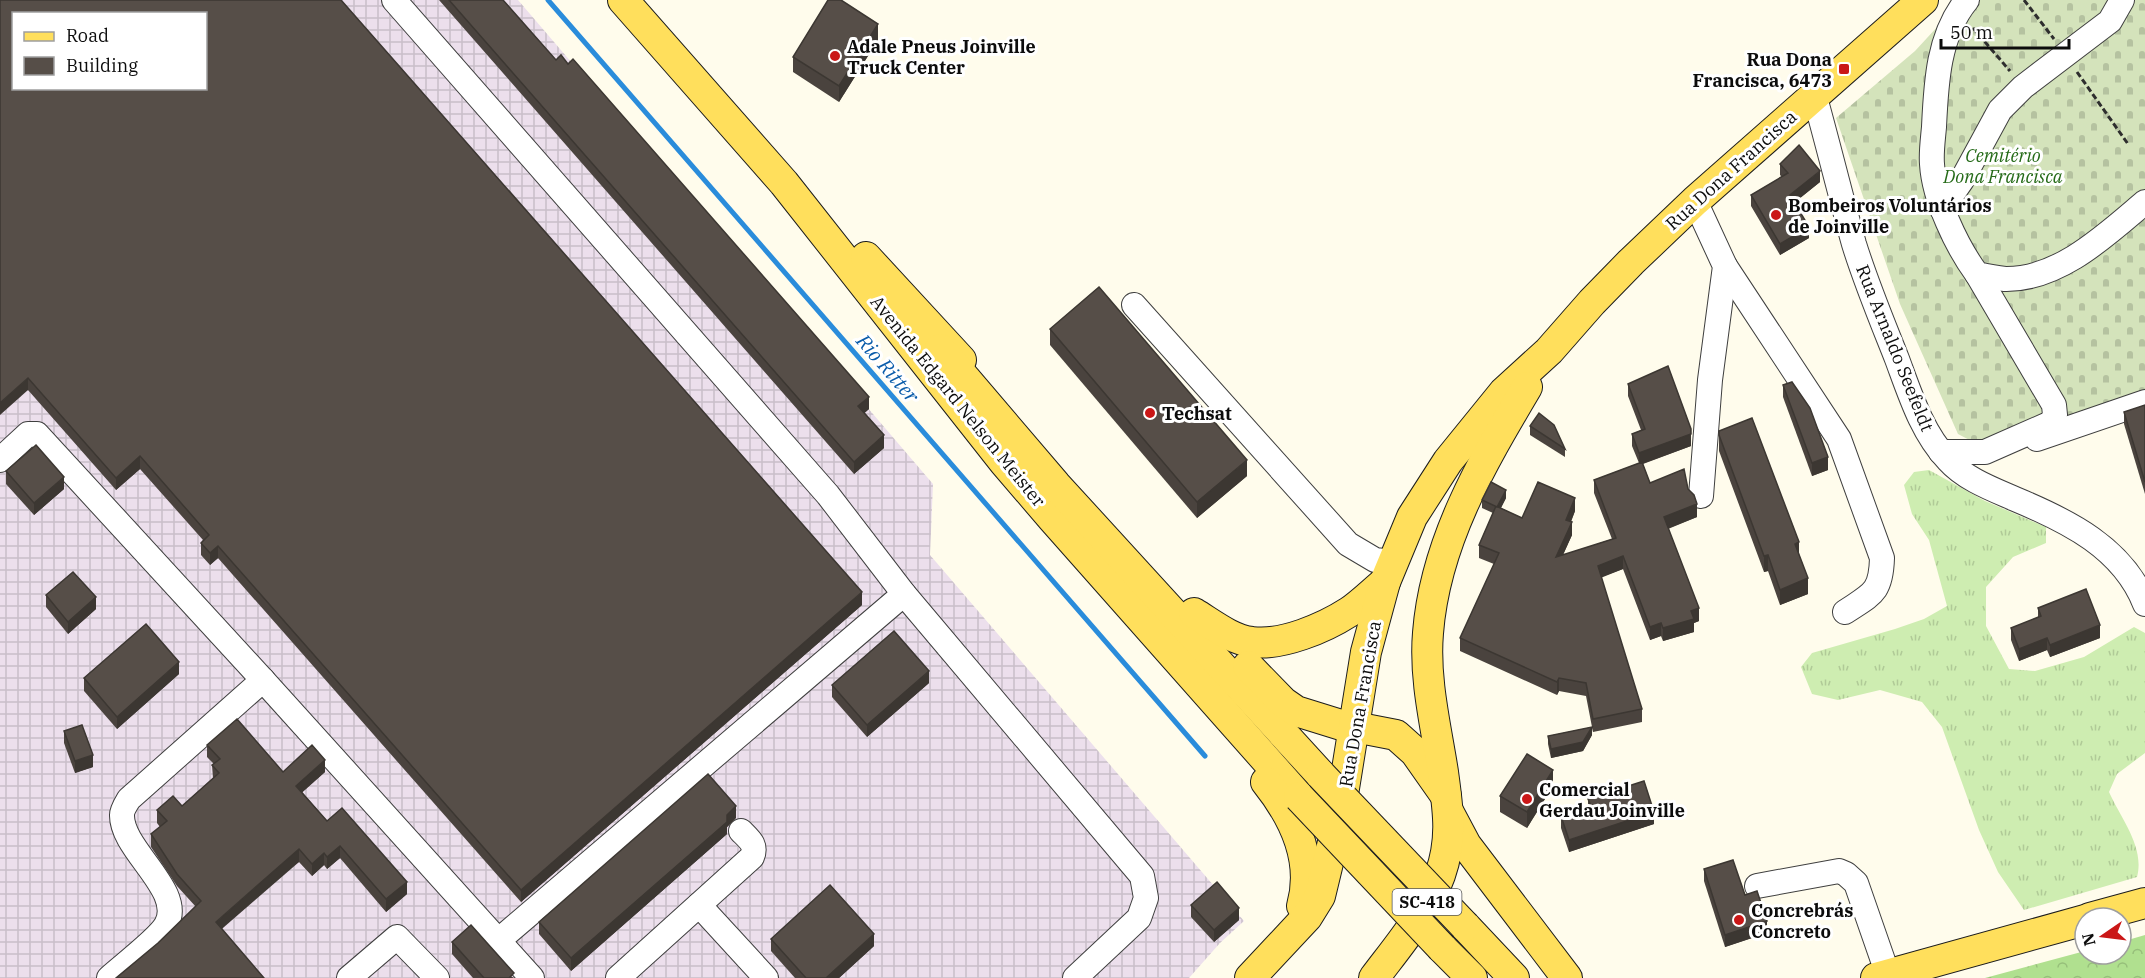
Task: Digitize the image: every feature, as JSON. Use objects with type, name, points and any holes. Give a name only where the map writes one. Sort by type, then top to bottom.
[{"type":"main road","name":"Avenida Edgard Nelson Meister","points":[[623,0],[784,183],[922,359],[1052,518],[1299,797],[1472,978]]},
{"type":"main road","name":"Avenida Edgard Nelson Meister","points":[[646,0],[806,182],[946,356],[1048,476],[1321,775],[1514,978]]},
{"type":"main road","name":"Rua Dona Francisca","points":[[1250,978],[1307,917],[1320,896],[1340,813],[1366,652],[1388,572],[1412,517],[1448,461],[1504,392],[1549,351],[1599,294],[1695,201],[1923,0]]},
{"type":"main road","points":[[866,257],[1194,613],[1284,702],[1296,711],[1354,729],[1396,735],[1414,752],[1448,805],[1466,846],[1567,978]]},
{"type":"main road","name":"Rua Dona Francisca","points":[[1374,978],[1420,915],[1440,876],[1448,844],[1448,805],[1428,672],[1428,633],[1435,584],[1448,540],[1467,496],[1490,450],[1549,351]]},
{"type":"main road","points":[[922,359],[1005,485],[1030,517],[1221,726],[1277,796],[1296,828],[1305,860],[1306,892],[1296,929]]},
{"type":"main road","points":[[1194,613],[1228,634],[1252,642],[1285,640],[1325,625],[1349,612],[1388,572],[1409,564],[1418,568],[1435,584]]},
{"type":"main road","points":[[1882,976],[2073,923]]},
{"type":"street","points":[[394,0],[828,495],[904,594],[1142,876],[1146,898],[1139,918],[1075,978]]},
{"type":"street","points":[[1942,209],[1962,180],[2000,110],[2023,87],[2110,21],[2122,0]]},
{"type":"street","points":[[1963,5],[1949,29],[1939,64],[1932,165],[1942,209],[1963,255],[1977,274],[2054,405],[2055,415],[2051,423],[1985,452]]},
{"type":"street","name":"Rua Arnaldo Seefeldt","points":[[1814,94],[1854,243],[1866,279],[1913,400],[1929,434],[1950,463],[1967,475],[1989,488],[2057,516],[2097,542],[2114,556],[2133,578],[2145,604]]},
{"type":"street","points":[[1695,201],[1725,266],[1839,439],[1882,558],[1881,578],[1872,593],[1845,612]]},
{"type":"street","points":[[1977,274],[2006,279],[2037,274],[2056,267],[2088,248],[2145,202]]},
{"type":"street","points":[[1701,496],[1710,380],[1725,266]]},
{"type":"street","points":[[1134,305],[1348,543],[1375,560],[1388,572]]},
{"type":"street","points":[[1941,452],[2006,450],[2145,402]]},
{"type":"street","points":[[0,460],[28,434],[37,434],[532,978]]},
{"type":"street","points":[[499,940],[904,594]]},
{"type":"street","points":[[109,978],[165,927],[170,916],[168,899],[123,827],[121,813],[129,799],[263,680]]},
{"type":"street","points":[[618,978],[752,857],[755,850],[753,844],[741,831]]},
{"type":"street","points":[[1757,886],[1839,871],[1846,874],[1856,883],[1882,976]]},
{"type":"street","points":[[699,905],[753,973]]},
{"type":"street","points":[[349,978],[397,937],[437,978]]},
{"type":"path","points":[[1963,5],[2023,87]]},
{"type":"shaded area","points":[[0,0],[518,0],[933,484],[930,555],[1244,921],[1220,943],[1189,978],[0,978]]},
{"type":"green space","name":"Cemitério Dona Francisca","points":[[1962,0],[2145,0],[2145,393],[1979,445],[1958,434],[1900,304],[1836,118],[1915,51]]},
{"type":"green space","points":[[1929,470],[1985,501],[2046,527],[2046,543],[2013,557],[1986,587],[1986,626],[2009,669],[2035,671],[2084,657],[2134,627],[2145,633],[2145,753],[2117,774],[2109,792],[2135,844],[2139,866],[2137,877],[2024,910],[1998,872],[1979,830],[1942,727],[1922,702],[1880,690],[1838,700],[1812,694],[1801,667],[1812,653],[1924,619],[1947,606],[1929,540],[1912,514],[1904,485],[1914,472]]},
{"type":"green space","points":[[2145,935],[2145,978],[1985,978],[2073,954],[2073,966],[2133,966],[2133,938]]},
{"type":"building","points":[[0,0],[341,0],[862,592],[521,890],[218,546],[210,553],[201,543],[209,535],[140,456],[116,478],[28,378],[0,403]]},
{"type":"building","points":[[449,0],[503,0],[556,60],[561,55],[568,64],[573,59],[869,397],[858,406],[884,435],[854,462]]},
{"type":"building","name":"Adale Pneus Joinville Truck Center","points":[[828,0],[841,0],[878,24],[839,86],[793,57]]},
{"type":"building","points":[[1799,145],[1820,171],[1790,195],[1809,227],[1780,244],[1751,195],[1788,173],[1780,164]]},
{"type":"building","points":[[1099,287],[1247,460],[1197,502],[1050,329]]},
{"type":"building","points":[[1668,366],[1691,434],[1639,453],[1632,434],[1645,429],[1628,384]]},
{"type":"building","points":[[1792,382],[1810,408],[1828,457],[1812,463],[1783,385]]},
{"type":"building","points":[[2145,405],[2145,482],[2124,412]]},
{"type":"building","points":[[1539,413],[1554,425],[1565,449],[1530,426]]},
{"type":"building","points":[[1752,418],[1799,542],[1795,544],[1808,578],[1780,590],[1768,555],[1764,556],[1719,435],[1719,431]]},
{"type":"building","points":[[36,445],[64,477],[34,503],[6,471]]},
{"type":"building","points":[[1642,462],[1650,483],[1684,469],[1688,489],[1694,495],[1697,504],[1664,517],[1699,608],[1691,611],[1694,619],[1663,628],[1661,623],[1650,627],[1623,556],[1598,566],[1642,709],[1593,719],[1586,683],[1559,678],[1557,682],[1460,638],[1499,553],[1479,545],[1496,506],[1522,518],[1538,482],[1575,498],[1566,520],[1572,522],[1556,557],[1616,538],[1594,480]]},
{"type":"building","points":[[1491,482],[1506,490],[1497,507],[1482,500]]},
{"type":"building","points":[[73,572],[96,597],[68,622],[46,595]]},
{"type":"building","points":[[2086,589],[2100,625],[2050,645],[2047,638],[2019,649],[2011,628],[2041,616],[2038,608]]},
{"type":"building","points":[[146,624],[179,662],[117,717],[84,678]]},
{"type":"building","points":[[894,631],[929,671],[867,725],[832,685]]},
{"type":"building","points":[[237,719],[283,772],[312,745],[325,760],[296,786],[327,821],[342,808],[407,882],[386,899],[340,846],[327,857],[324,853],[312,864],[299,849],[216,922],[264,978],[116,978],[158,943],[201,901],[177,874],[151,834],[167,821],[157,810],[173,796],[182,806],[219,773],[212,765],[220,759],[207,745]]},
{"type":"building","points":[[82,725],[93,755],[75,761],[64,731]]},
{"type":"building","points":[[1592,727],[1583,742],[1551,749],[1548,736]]},
{"type":"building","points":[[1527,754],[1553,770],[1527,812],[1500,796]]},
{"type":"building","points":[[708,774],[736,806],[727,815],[727,822],[571,958],[539,922]]},
{"type":"building","points":[[1644,781],[1654,812],[1569,840],[1561,816],[1591,806],[1588,799]]},
{"type":"building","name":"Concrebrás Concreto","points":[[1733,860],[1745,895],[1757,891],[1767,921],[1725,935],[1704,869]]},
{"type":"building","points":[[1217,882],[1239,908],[1214,930],[1191,905]]},
{"type":"building","points":[[830,885],[874,934],[826,978],[806,978],[771,939]]},
{"type":"building","points":[[471,925],[514,973],[509,978],[484,978],[452,942]]},
{"type":"waterway","name":"Rio Ritter","points":[[548,0],[1205,756]]},
{"type":"place","name":"Adale Pneus Joinville Truck Center","points":[[835,56]]},
{"type":"place","name":"Rua Dona Francisca, 6473","points":[[1844,69]]},
{"type":"place","name":"Bombeiros Voluntários de Joinville","points":[[1776,215]]},
{"type":"place","name":"Techsat","points":[[1150,413]]},
{"type":"place","name":"Comercial Gerdau Joinville","points":[[1527,799]]},
{"type":"place","name":"Concrebrás Concreto","points":[[1739,920]]}]
